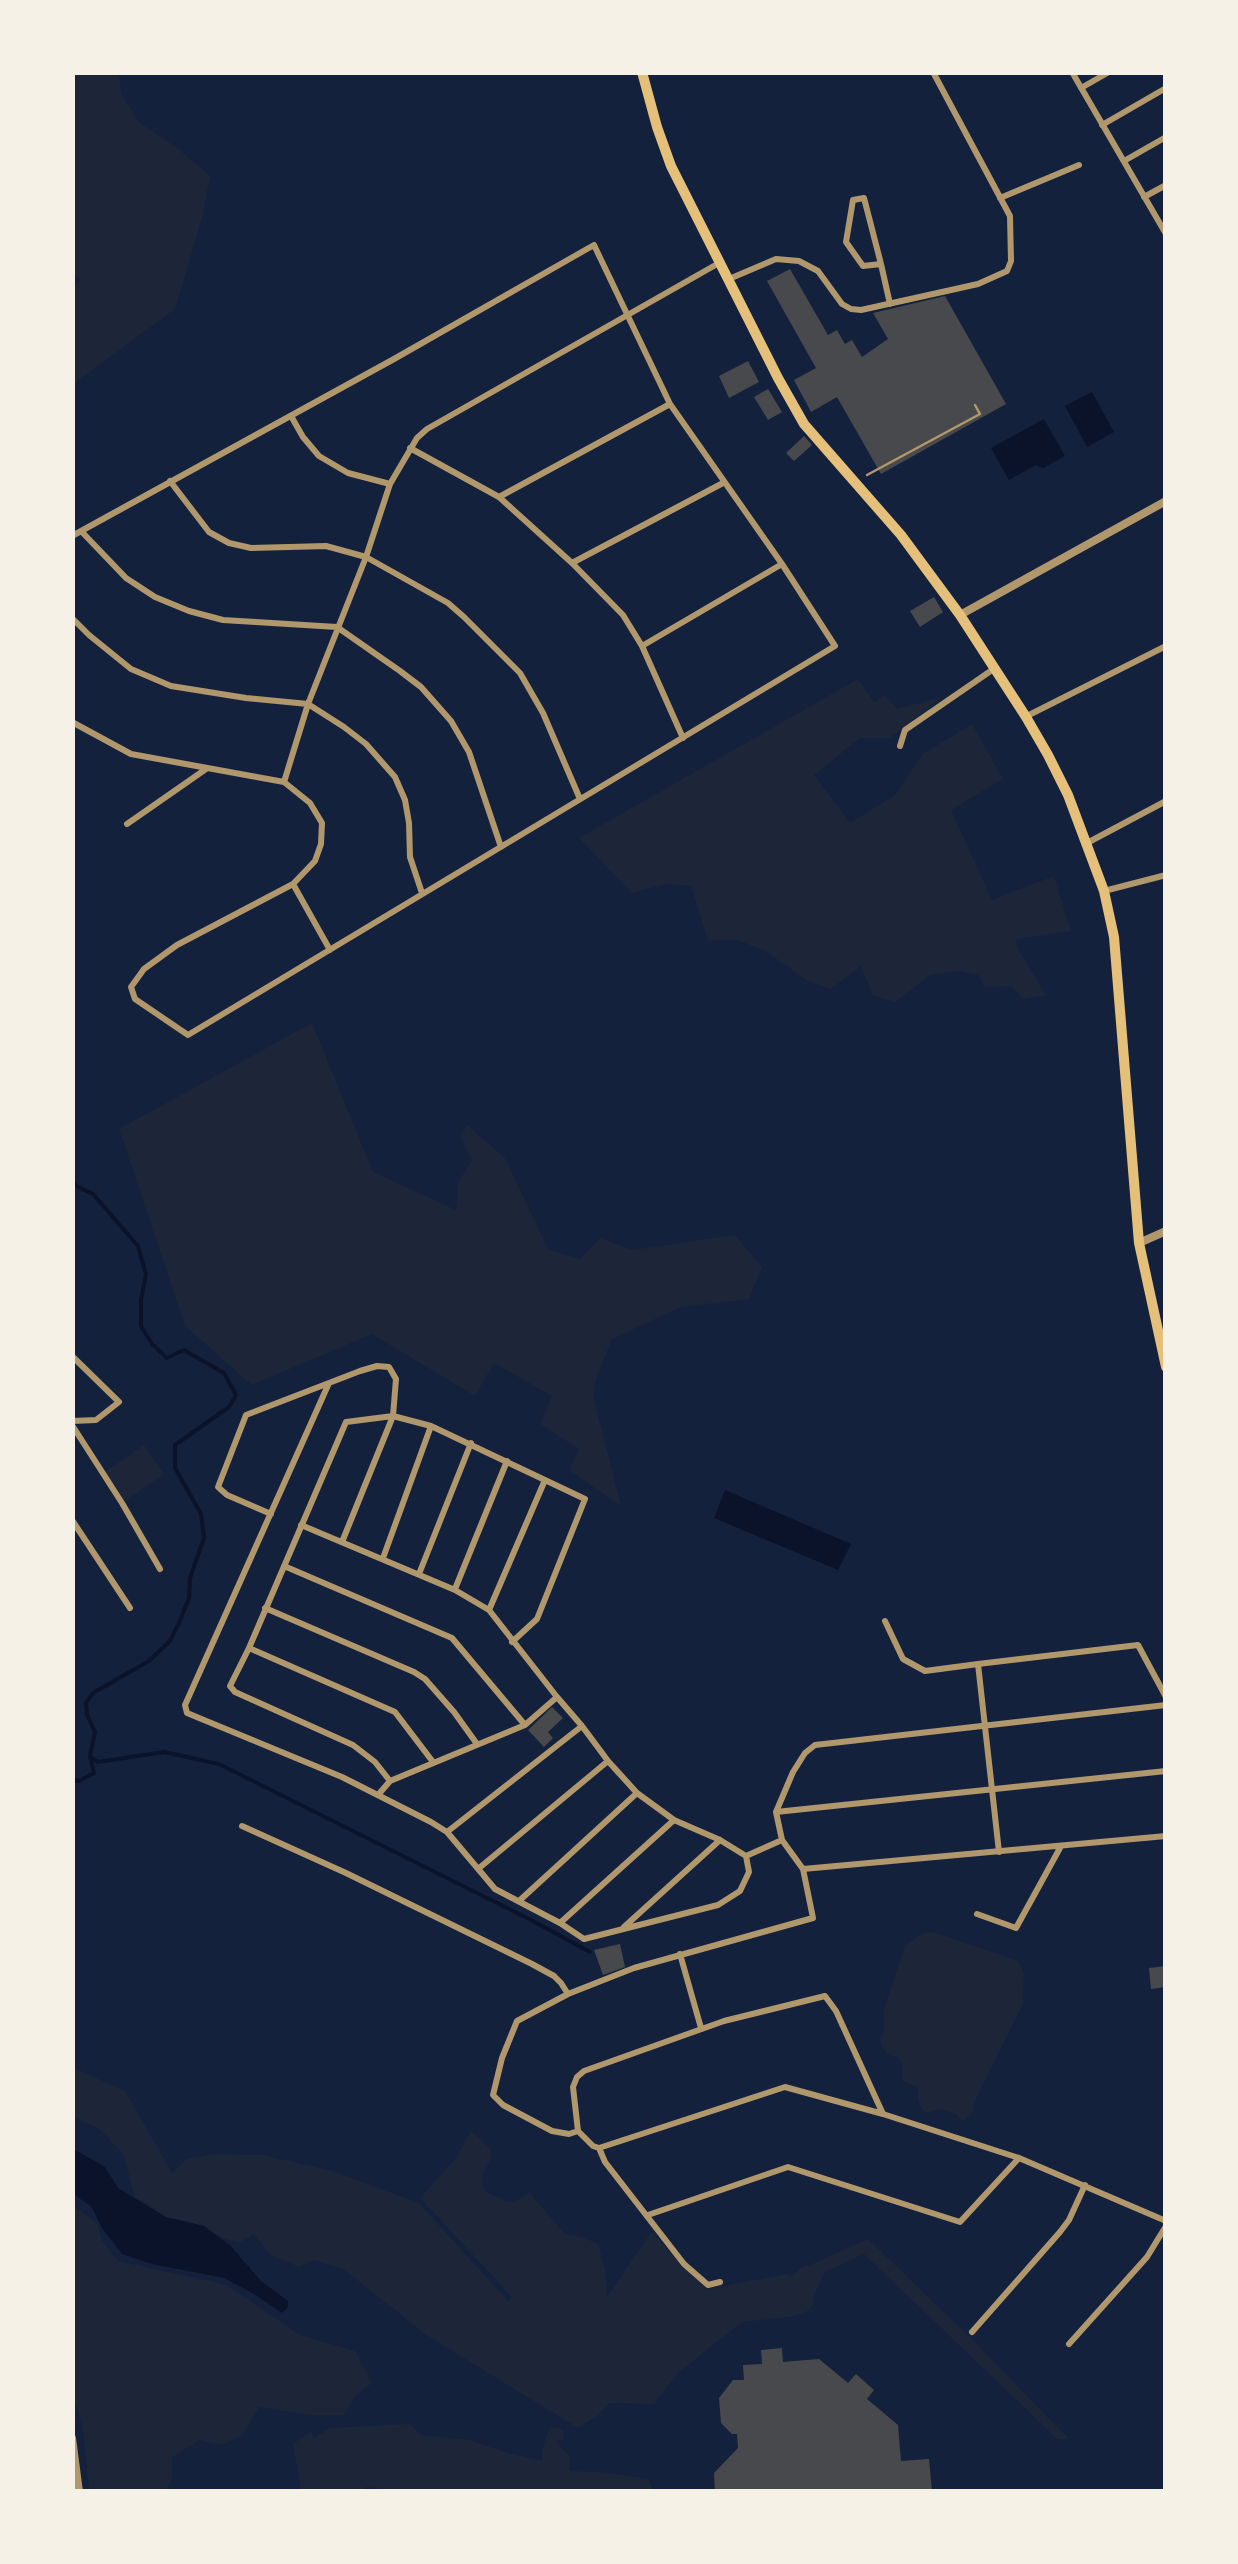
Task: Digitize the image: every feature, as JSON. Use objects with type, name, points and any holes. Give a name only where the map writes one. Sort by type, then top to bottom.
[{"type":"main road","points":[[642,72],[665,152],[804,424],[900,535],[960,615],[1026,717],[1061,782],[1086,843],[1104,891],[1114,936],[1139,1243],[1166,1366]]},
{"type":"street","points":[[728,280],[776,259],[799,261],[818,270],[842,304],[861,310],[978,284],[1007,271],[1011,261],[1010,216],[933,72]]},
{"type":"street","points":[[1072,72],[1166,234]]},
{"type":"street","points":[[1082,88],[1109,72]]},
{"type":"street","points":[[1102,125],[1166,88]]},
{"type":"street","points":[[1124,161],[1166,137]]},
{"type":"street","points":[[1000,198],[1079,165]]},
{"type":"street","points":[[1144,198],[1166,185]]},
{"type":"street","points":[[881,264],[863,266],[846,242],[852,200],[864,198],[881,264],[890,304]]},
{"type":"street","points":[[72,536],[594,246],[670,404],[835,646],[188,1035],[135,999],[131,987],[144,969],[178,945],[294,884],[315,860],[322,844],[322,823],[310,802],[284,782],[132,754],[72,722]]},
{"type":"street","points":[[284,782],[308,704],[366,557],[390,484],[417,438],[719,262]]},
{"type":"street","points":[[499,498],[670,404]]},
{"type":"street","points":[[291,416],[319,456],[348,473],[390,484]]},
{"type":"street","points":[[410,448],[499,498],[623,614],[642,646],[683,738]]},
{"type":"street","points":[[170,481],[209,532],[229,543],[251,548],[326,546],[366,557],[448,604],[520,673],[543,714],[580,799]]},
{"type":"street","points":[[572,563],[724,483]]},
{"type":"street","points":[[960,615],[1166,501]]},
{"type":"street","points":[[82,531],[126,578],[155,597],[223,620],[337,627],[421,687],[451,721],[469,752],[500,846]]},
{"type":"street","points":[[642,646],[782,564]]},
{"type":"street","points":[[72,618],[131,669],[171,686],[308,704],[344,726],[395,777],[406,800],[410,857],[422,893]]},
{"type":"street","points":[[1026,717],[1166,646]]},
{"type":"street","points":[[900,746],[904,730],[995,668]]},
{"type":"street","points":[[127,824],[207,768]]},
{"type":"street","points":[[1086,843],[1166,801]]},
{"type":"street","points":[[1104,891],[1166,875]]},
{"type":"street","points":[[294,884],[330,950]]},
{"type":"street","points":[[1139,1243],[1166,1230]]},
{"type":"street","points":[[72,1356],[119,1402],[96,1420],[72,1423],[160,1570]]},
{"type":"street","points":[[271,1514],[218,1488],[246,1416],[377,1366],[389,1367],[396,1380],[392,1416],[342,1542]]},
{"type":"street","points":[[301,1524],[454,1590],[489,1610],[608,1762],[637,1792],[674,1820],[746,1856],[749,1872],[740,1891],[718,1904],[584,1940],[560,1923],[495,1890],[447,1832],[342,1777],[185,1710],[329,1383]]},
{"type":"street","points":[[390,1781],[354,1745],[235,1692],[230,1686],[346,1422],[392,1416],[432,1426],[585,1500],[537,1619],[512,1642]]},
{"type":"street","points":[[383,1558],[432,1426]]},
{"type":"street","points":[[419,1574],[471,1443]]},
{"type":"street","points":[[454,1590],[507,1461]]},
{"type":"street","points":[[489,1610],[545,1480]]},
{"type":"street","points":[[72,1520],[130,1608]]},
{"type":"street","points":[[284,1566],[452,1638],[525,1724]]},
{"type":"street","points":[[265,1608],[425,1679],[477,1744]]},
{"type":"street","points":[[886,1621],[903,1659],[926,1670],[1138,1645],[1166,1697]]},
{"type":"street","points":[[248,1648],[395,1712],[433,1762]]},
{"type":"street","points":[[978,1664],[999,1852]]},
{"type":"street","points":[[378,1795],[390,1781],[525,1724],[557,1697]]},
{"type":"street","points":[[578,2131],[552,2131],[503,2105],[494,2095],[502,2058],[517,2021],[568,1994],[634,1968],[813,1918],[803,1869],[782,1840],[776,1812],[804,1753],[816,1744],[1166,1705]]},
{"type":"street","points":[[447,1832],[582,1726]]},
{"type":"street","points":[[478,1869],[608,1762]]},
{"type":"street","points":[[776,1812],[1166,1771]]},
{"type":"street","points":[[519,1901],[637,1792]]},
{"type":"street","points":[[560,1923],[674,1820]]},
{"type":"street","points":[[242,1826],[532,1964],[554,1976],[568,1994]]},
{"type":"street","points":[[803,1869],[1166,1836]]},
{"type":"street","points":[[622,1929],[720,1840]]},
{"type":"street","points":[[746,1856],[782,1840]]},
{"type":"street","points":[[977,1914],[1016,1928],[1060,1846]]},
{"type":"street","points":[[680,1954],[702,2028]]},
{"type":"street","points":[[883,2114],[826,1996],[702,2028],[584,2070],[573,2087],[578,2131],[599,2148],[785,2086],[1019,2158],[1166,2223],[1147,2257],[1069,2344]]},
{"type":"street","points":[[599,2148],[604,2162],[684,2264],[708,2285],[720,2282]]},
{"type":"street","points":[[648,2215],[788,2167],[960,2222],[1019,2158]]},
{"type":"street","points":[[972,2332],[1060,2232],[1085,2185]]},
{"type":"street","points":[[72,2438],[79,2492]]},
{"type":"lane","points":[[866,475],[980,414],[975,405]]},
{"type":"shaded area","points":[[73,72],[119,73],[121,94],[139,122],[210,176],[175,309],[73,387],[73,286],[81,281],[72,273]]},
{"type":"shaded area","points":[[1092,392],[1114,432],[1087,447],[1065,406]]},
{"type":"shaded area","points":[[1044,419],[1065,456],[1043,468],[1036,465],[1009,480],[991,448]]},
{"type":"shaded area","points":[[858,679],[874,702],[885,696],[897,709],[942,697],[890,738],[860,738],[814,775],[850,823],[895,795],[923,754],[972,724],[1003,779],[951,810],[992,900],[1054,876],[1071,931],[1015,939],[1046,995],[1023,999],[1011,986],[985,987],[978,975],[960,971],[930,975],[895,1002],[873,995],[861,966],[831,989],[806,980],[767,952],[738,940],[708,940],[691,886],[667,884],[632,893],[579,838]]},
{"type":"shaded area","points":[[312,1023],[373,1172],[456,1210],[458,1182],[472,1161],[460,1136],[467,1125],[505,1158],[548,1249],[580,1259],[600,1238],[632,1250],[735,1235],[762,1267],[749,1299],[681,1307],[612,1339],[593,1396],[621,1506],[569,1470],[579,1449],[540,1424],[552,1396],[494,1363],[475,1396],[372,1334],[252,1385],[185,1326],[119,1129]]},
{"type":"shaded area","points":[[144,1445],[164,1474],[125,1501],[105,1472]]},
{"type":"shaded area","points":[[725,1490],[851,1544],[838,1570],[714,1518]]},
{"type":"shaded area","points":[[933,1932],[1018,1961],[1024,1973],[1023,2004],[973,2111],[965,2120],[942,2109],[925,2113],[918,2101],[918,2088],[902,2080],[903,2063],[889,2055],[880,2038],[884,2032],[884,2009],[905,1946],[923,1933]]},
{"type":"shaded area","points":[[73,2068],[125,2091],[172,2173],[187,2159],[217,2154],[263,2155],[332,2171],[419,2203],[508,2301],[512,2298],[502,2286],[420,2198],[457,2157],[471,2131],[490,2148],[491,2159],[482,2176],[483,2188],[508,2202],[530,2193],[565,2234],[598,2244],[607,2297],[652,2231],[681,2266],[708,2289],[792,2276],[803,2266],[868,2239],[1069,2439],[1057,2439],[864,2254],[825,2272],[813,2306],[806,2312],[742,2322],[679,2372],[654,2404],[610,2403],[578,2428],[428,2336],[343,2269],[314,2260],[299,2267],[269,2254],[254,2234],[239,2243],[204,2226],[167,2217],[135,2197],[123,2154],[101,2130],[73,2116]]},
{"type":"shaded area","points":[[72,2148],[105,2167],[118,2188],[166,2217],[204,2226],[231,2246],[261,2281],[288,2301],[288,2307],[282,2313],[224,2278],[122,2254],[91,2206],[73,2194]]},
{"type":"shaded area","points":[[73,2207],[98,2224],[101,2239],[118,2261],[227,2285],[300,2335],[355,2351],[372,2383],[356,2395],[344,2415],[310,2415],[259,2407],[242,2436],[222,2445],[200,2440],[172,2457],[172,2478],[166,2491],[89,2491],[84,2437],[73,2399]]},
{"type":"shaded area","points":[[410,2424],[421,2435],[469,2440],[542,2461],[549,2429],[558,2427],[564,2431],[563,2440],[556,2441],[570,2457],[569,2471],[649,2479],[653,2490],[409,2492],[366,2487],[363,2491],[301,2491],[293,2444],[311,2431],[314,2438],[330,2428]]},
{"type":"building","points":[[790,269],[828,335],[837,330],[845,344],[852,340],[862,357],[888,339],[873,313],[945,296],[1006,404],[881,474],[837,397],[811,412],[794,380],[816,368],[767,281]]},
{"type":"building","points":[[748,361],[759,382],[729,398],[719,376]]},
{"type":"building","points":[[768,389],[782,412],[768,420],[754,397]]},
{"type":"building","points":[[804,436],[812,445],[794,461],[786,453]]},
{"type":"building","points":[[934,597],[943,612],[920,627],[910,611]]},
{"type":"building","points":[[552,1707],[563,1718],[548,1732],[553,1738],[544,1747],[528,1730]]},
{"type":"building","points":[[620,1944],[625,1967],[603,1975],[594,1950]]},
{"type":"building","points":[[1166,1966],[1166,1987],[1151,1989],[1149,1968]]},
{"type":"building","points":[[782,2348],[783,2362],[819,2359],[848,2383],[856,2374],[874,2390],[867,2399],[898,2425],[901,2461],[929,2459],[932,2492],[715,2492],[714,2473],[738,2448],[737,2434],[721,2423],[719,2398],[733,2380],[744,2380],[743,2365],[762,2364],[761,2350]]},
{"type":"waterway","points":[[72,1178],[76,1186],[93,1194],[138,1246],[146,1274],[141,1326],[152,1344],[167,1358],[184,1350],[224,1373],[236,1395],[229,1407],[175,1445],[175,1468],[201,1514],[204,1538],[179,1623],[170,1641],[149,1661],[93,1693],[86,1703],[95,1732],[90,1756],[94,1773],[79,1781],[72,1779]]},
{"type":"waterway","points":[[92,1758],[98,1762],[164,1752],[219,1764],[590,1952]]}]
